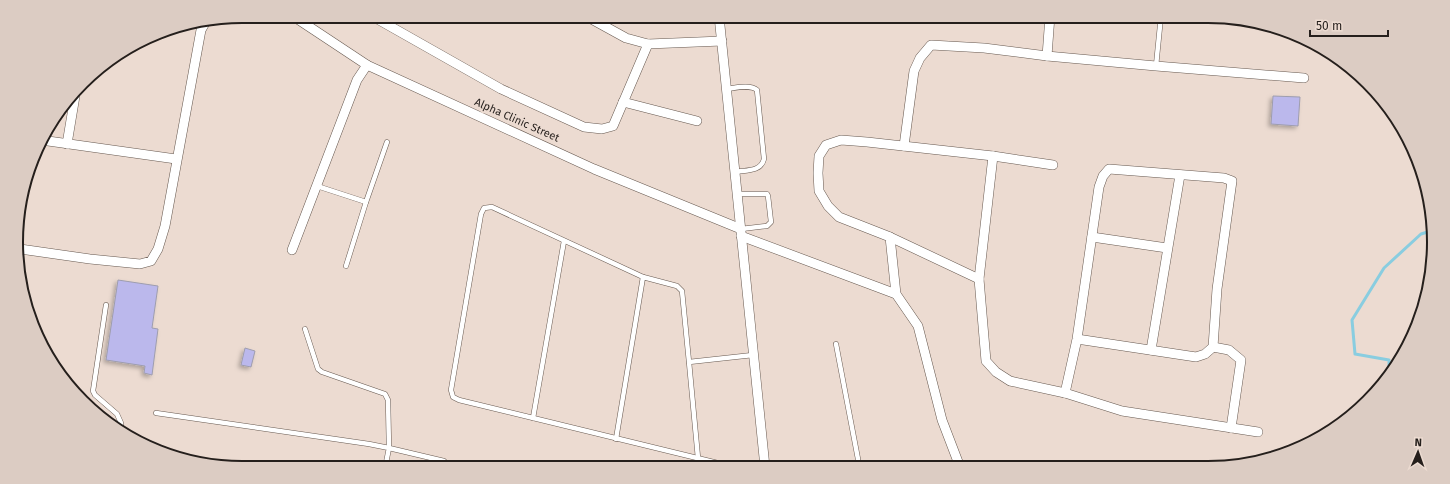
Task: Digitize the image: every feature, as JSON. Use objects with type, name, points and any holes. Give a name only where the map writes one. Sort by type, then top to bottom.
[{"type":"street","name":"Alpha Clinic Street","points":[[304,23],[367,65],[594,169],[741,233],[896,294]]},
{"type":"street","points":[[384,23],[500,89],[584,127],[602,129],[613,126],[648,44]]},
{"type":"street","points":[[599,23],[626,38],[648,44],[722,41]]},
{"type":"street","points":[[720,23],[764,461]]},
{"type":"street","points":[[1047,56],[1049,23]]},
{"type":"street","points":[[23,249],[90,259],[140,264],[151,261],[158,250],[165,226],[176,160],[201,30],[203,26]]},
{"type":"street","points":[[904,146],[914,72],[920,58],[932,45],[984,48],[1047,56],[1304,78]]},
{"type":"street","points":[[292,250],[357,80],[367,65]]},
{"type":"street","points":[[67,144],[74,102]]},
{"type":"street","points":[[623,102],[697,121]]},
{"type":"street","points":[[979,279],[890,237],[839,217],[828,206],[820,191],[818,173],[819,156],[826,145],[842,140],[867,142],[993,156],[1053,165]]},
{"type":"street","points":[[48,141],[176,160]]},
{"type":"street","points":[[993,156],[979,279],[986,361],[996,372],[1010,380],[1065,393],[1122,411],[1258,432]]},
{"type":"street","points":[[1065,393],[1077,339],[1099,187],[1103,176],[1109,169],[1224,178],[1232,181],[1217,289],[1213,347],[1205,354],[1196,357],[1077,339]]},
{"type":"street","points":[[1151,350],[1180,175]]},
{"type":"street","points":[[890,237],[896,294],[918,326],[942,420],[958,461]]},
{"type":"street","points":[[1092,237],[1167,248]]},
{"type":"street","points":[[1213,347],[1229,350],[1241,360],[1231,428]]},
{"type":"lane","points":[[1156,66],[1161,23]]},
{"type":"lane","points":[[726,89],[750,87],[757,90],[764,159],[763,164],[759,168],[735,172]]},
{"type":"lane","points":[[346,266],[366,202],[388,142]]},
{"type":"lane","points":[[317,186],[366,202]]},
{"type":"lane","points":[[737,194],[767,194],[768,196],[769,224],[767,226],[741,233]]},
{"type":"lane","points":[[698,458],[682,291],[677,286],[643,277],[492,207],[484,208],[481,214],[451,390],[453,397],[459,400],[710,461]]},
{"type":"lane","points":[[533,418],[564,241]]},
{"type":"lane","points":[[616,439],[643,277]]},
{"type":"lane","points":[[106,305],[93,391],[94,395],[117,414],[121,425]]},
{"type":"lane","points":[[305,328],[318,369],[322,372],[384,394],[388,400],[389,448],[386,461]]},
{"type":"lane","points":[[836,344],[858,461]]},
{"type":"lane","points":[[689,362],[753,355]]},
{"type":"lane","points":[[156,413],[362,443],[444,461]]},
{"type":"building","points":[[1273,96],[1300,97],[1298,126],[1271,124]]},
{"type":"building","points":[[118,280],[158,286],[152,328],[158,329],[152,375],[144,373],[145,366],[106,360]]},
{"type":"building","points":[[245,348],[255,351],[251,367],[241,365]]},
{"type":"waterway","points":[[1389,365],[1389,360],[1355,354],[1352,320],[1384,268],[1421,234],[1427,232]]}]
